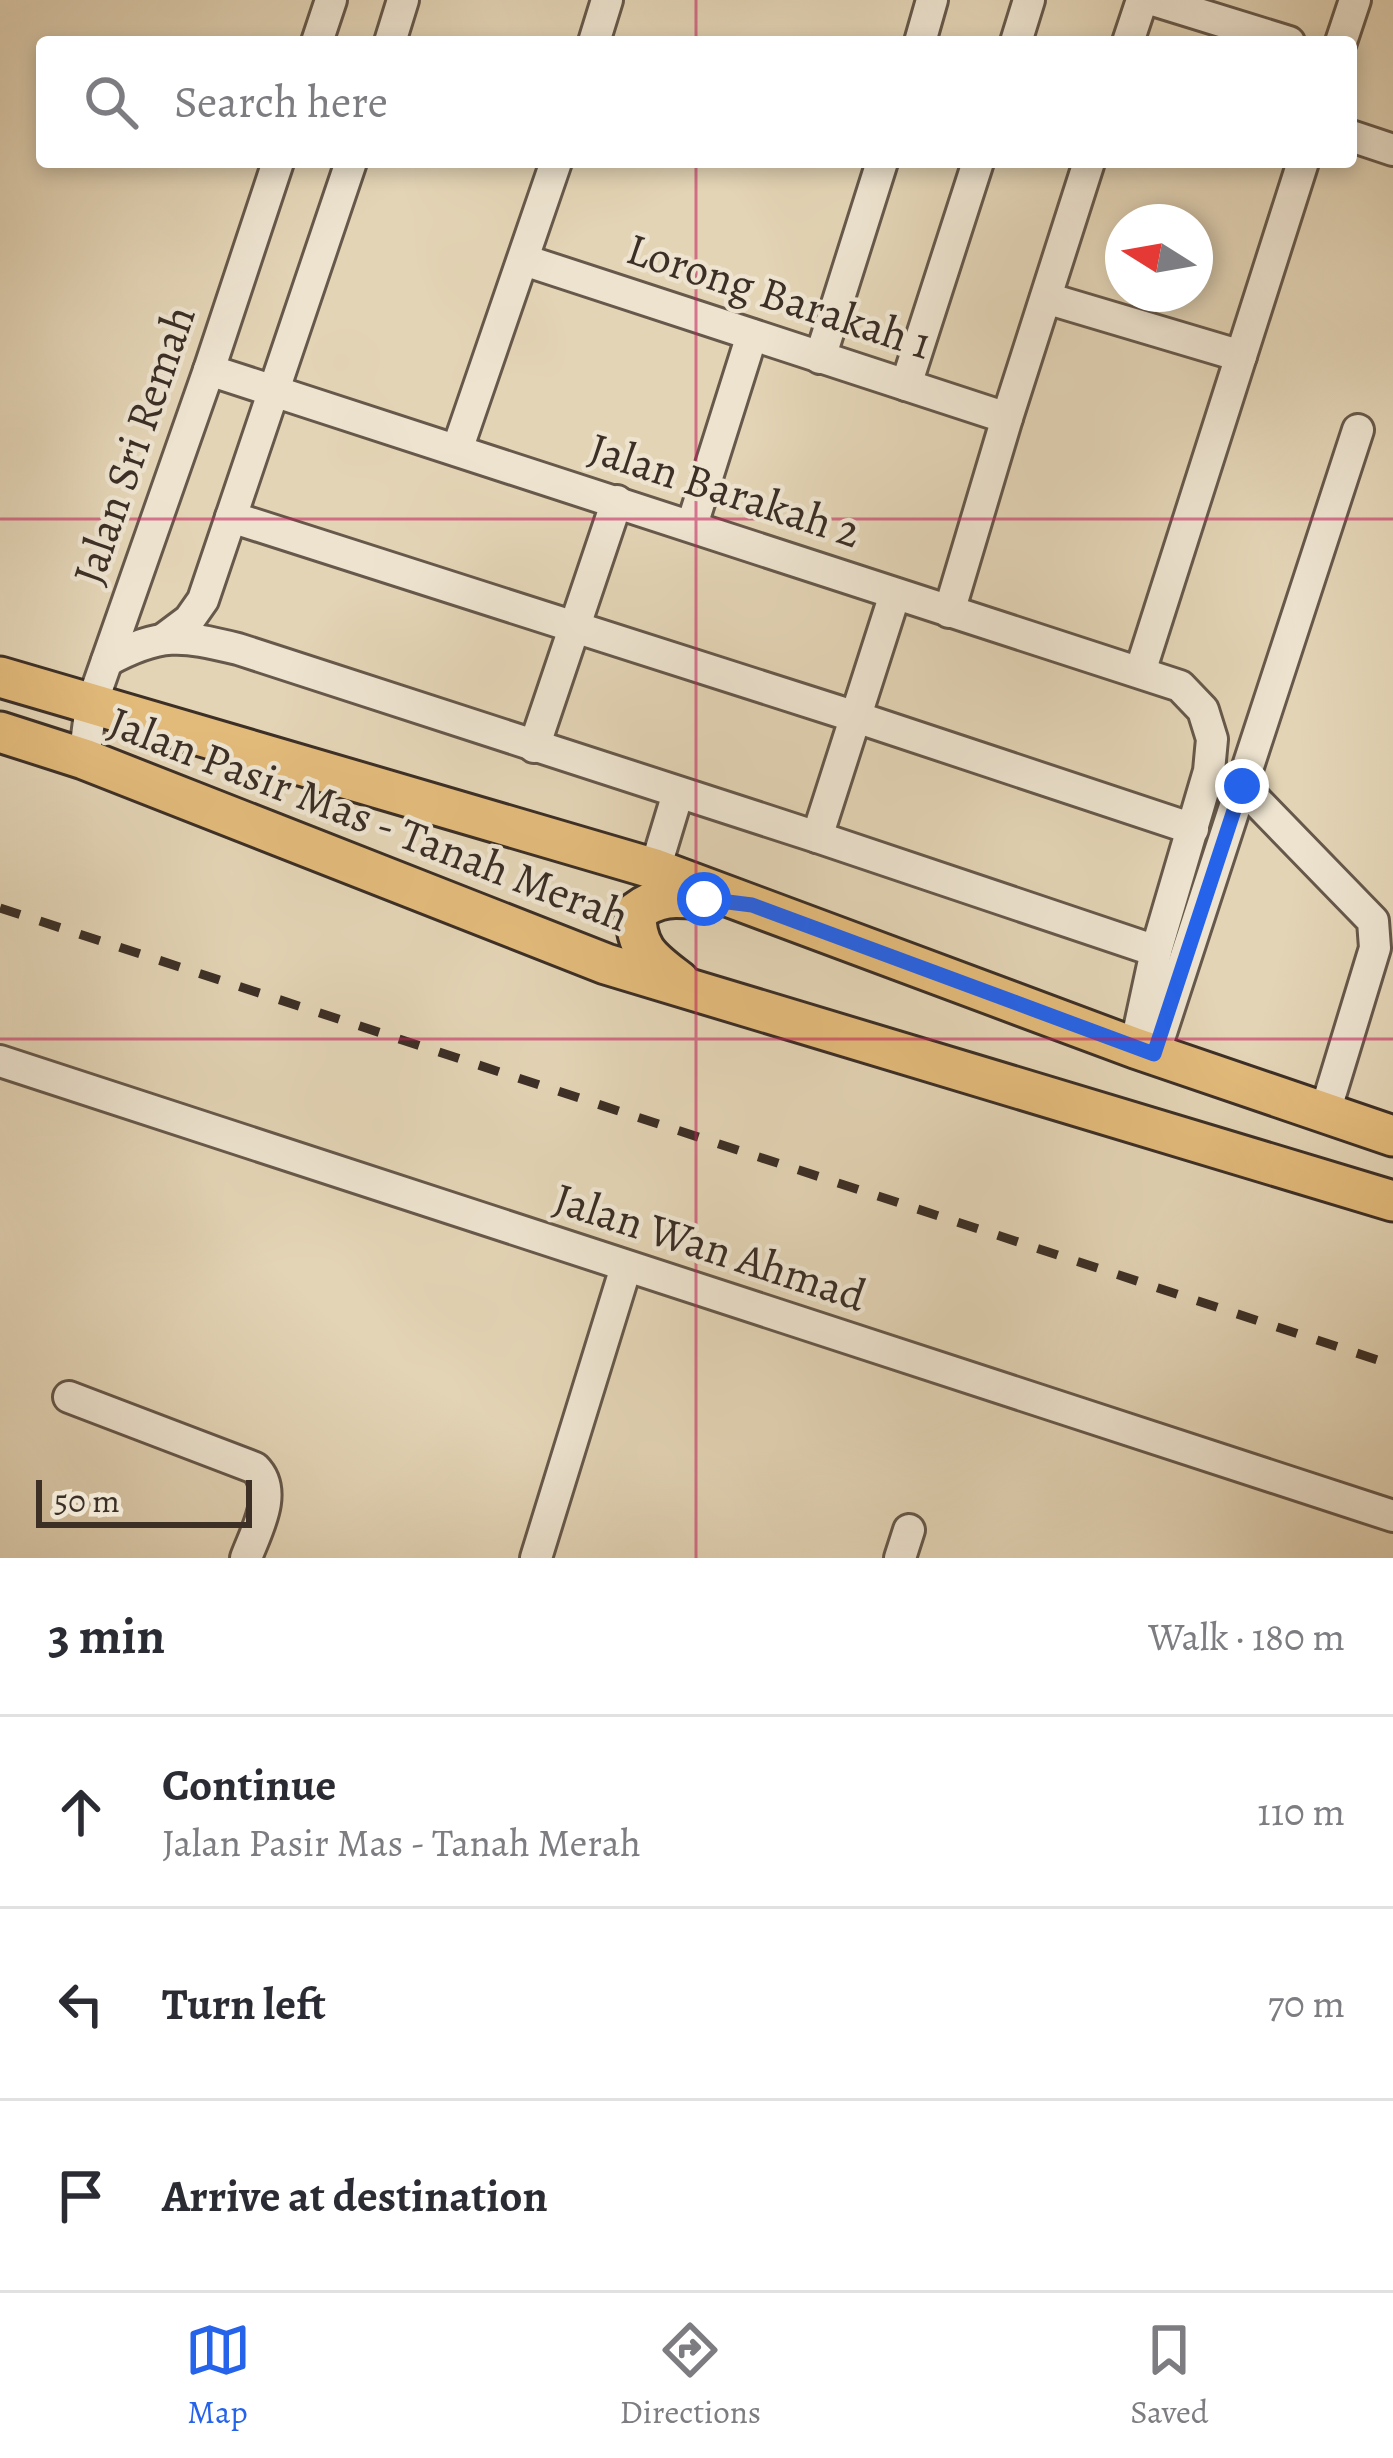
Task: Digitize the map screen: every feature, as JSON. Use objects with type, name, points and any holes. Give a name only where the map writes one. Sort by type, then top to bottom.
[{"type":"main road","name":"Jalan Pasir Mas - Tanah Merah","points":[[0,677],[655,868],[1145,1051],[1393,1136]]},
{"type":"main road","name":"Jalan Pasir Mas - Tanah Merah","points":[[0,733],[84,759],[606,964],[1393,1201]]},
{"type":"main road","points":[[688,989],[647,956],[635,933],[637,912],[652,900],[673,898],[752,905]]},
{"type":"street","points":[[319,36],[331,0]]},
{"type":"street","points":[[392,36],[403,0]]},
{"type":"street","points":[[596,36],[607,0]]},
{"type":"street","points":[[922,36],[932,0]]},
{"type":"street","points":[[1018,36],[1029,0]]},
{"type":"street","points":[[1130,36],[1142,0]]},
{"type":"street","points":[[1153,0],[1270,36]]},
{"type":"street","points":[[1343,36],[1354,0]]},
{"type":"street","points":[[1357,138],[1393,150]]},
{"type":"street","name":"Jalan Sri Remah","points":[[84,759],[91,706],[276,168]]},
{"type":"street","points":[[165,638],[188,620],[202,600],[350,168]]},
{"type":"street","points":[[457,450],[554,168]]},
{"type":"street","points":[[820,358],[880,168]]},
{"type":"street","points":[[906,385],[976,168]]},
{"type":"street","points":[[950,612],[1087,168]]},
{"type":"street","points":[[1140,672],[1301,168]]},
{"type":"street","name":"Lorong Barakah 1","points":[[524,260],[1007,418]]},
{"type":"street","points":[[1046,298],[1241,356]]},
{"type":"street","points":[[692,525],[752,335]]},
{"type":"street","name":"Jalan Barakah 2","points":[[209,370],[1180,686],[1203,710],[1212,739],[1209,771],[1193,829]]},
{"type":"street","points":[[1145,1051],[1242,786],[1358,430]]},
{"type":"street","points":[[534,747],[617,501]]},
{"type":"street","points":[[231,517],[1193,829],[1156,951],[1145,1051]]},
{"type":"street","points":[[817,837],[895,594]]},
{"type":"street","points":[[106,661],[137,645],[165,638],[193,638],[238,649],[1156,951]]},
{"type":"street","points":[[1242,786],[1373,921],[1375,948],[1325,1112]]},
{"type":"street","points":[[655,868],[678,793]]},
{"type":"street","name":"Jalan Wan Ahmad","points":[[0,1061],[1393,1516]]},
{"type":"street","points":[[536,1558],[626,1268]]},
{"type":"street","points":[[69,1397],[255,1468],[266,1490],[246,1558]]},
{"type":"railway","points":[[0,908],[1393,1365]]},
{"type":"route","points":[[704,899],[752,905],[1154,1054],[1242,786]]}]
